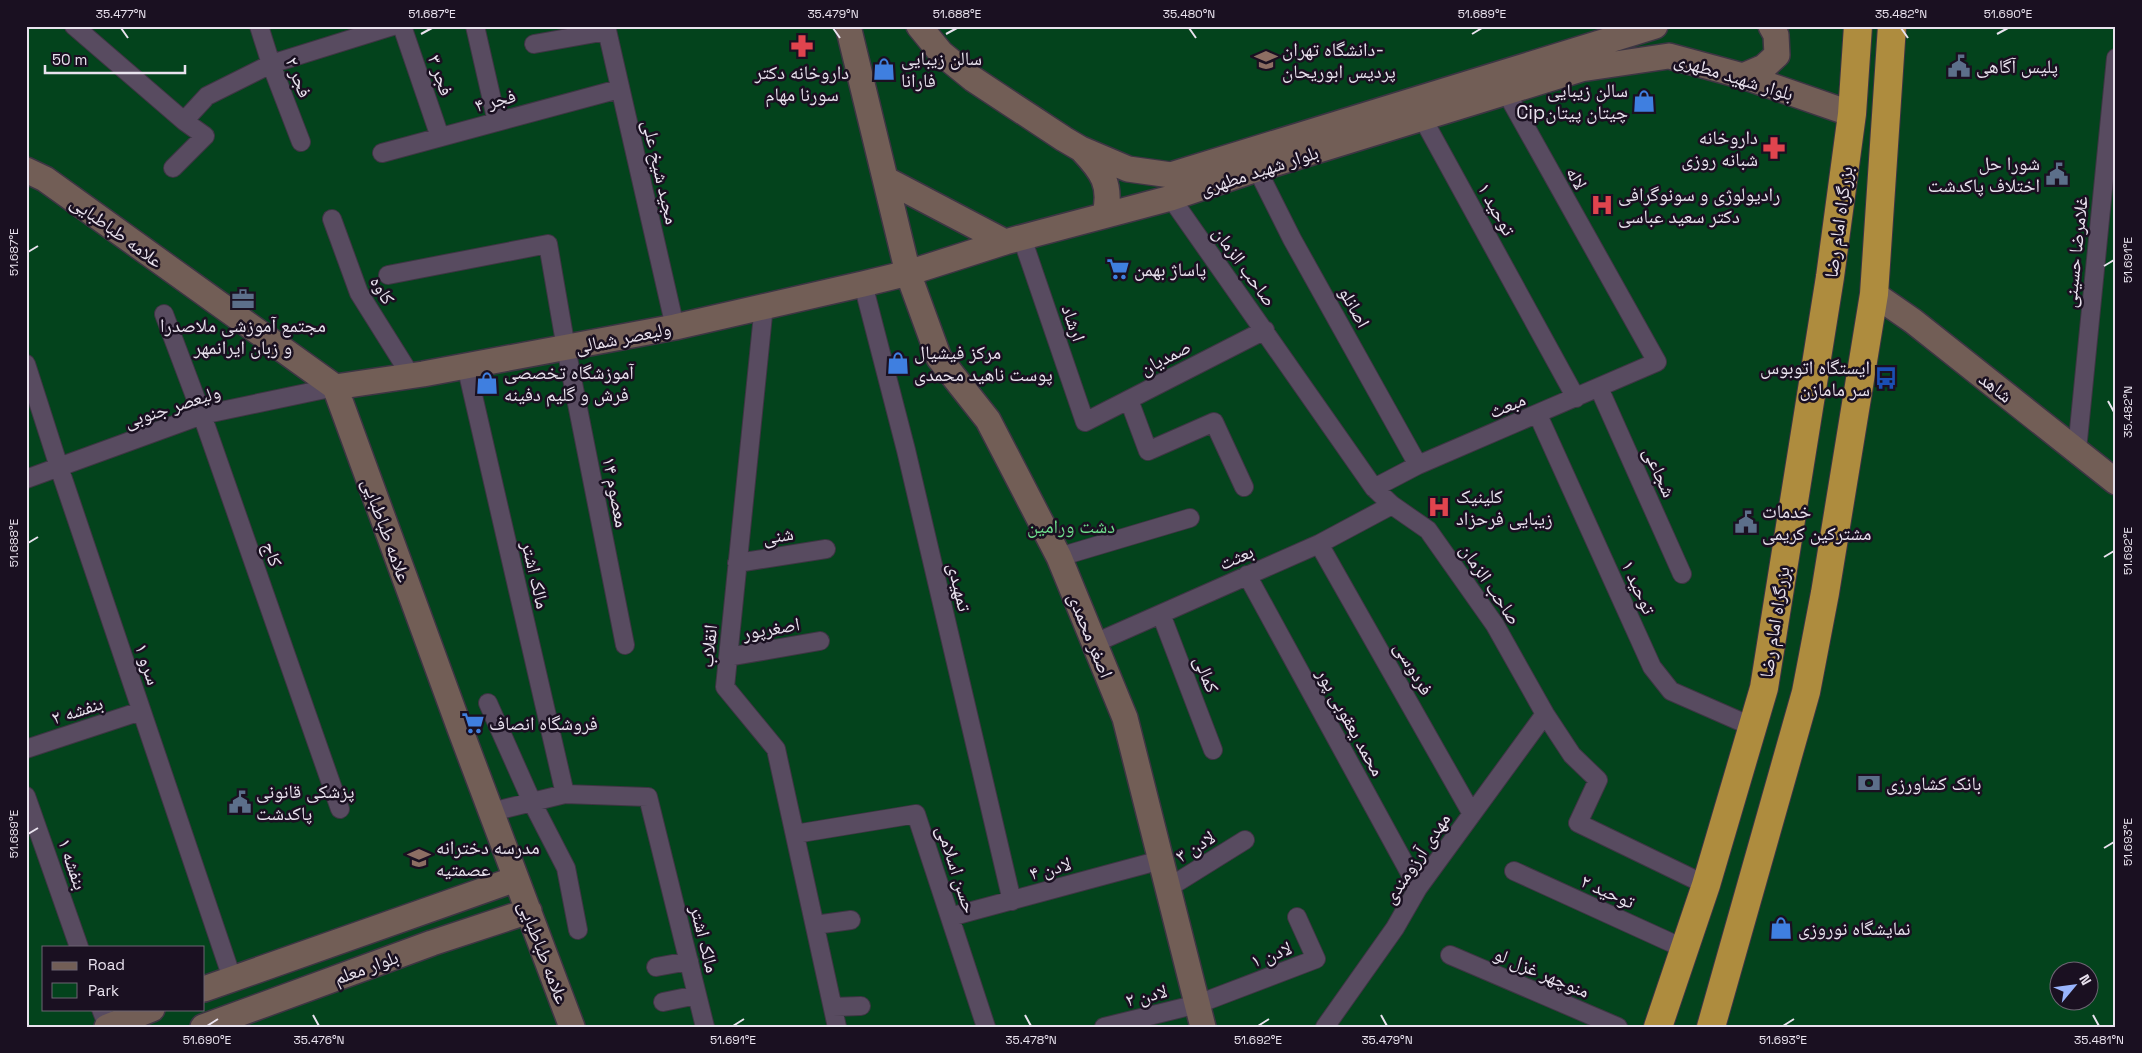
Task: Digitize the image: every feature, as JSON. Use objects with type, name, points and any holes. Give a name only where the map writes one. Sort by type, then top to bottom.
[{"type":"highway","name":"بزرگراه امام رضا","points":[[1658,1027],[1706,885],[1764,688],[1829,287],[1852,114],[1858,26]]},
{"type":"highway","name":"بزرگراه امام رضا","points":[[1711,1027],[1806,692],[1874,294],[1892,26]]},
{"type":"street","points":[[74,26],[184,121],[205,136],[173,168]]},
{"type":"street","name":"فجر ۲","points":[[258,26],[270,64],[301,142]]},
{"type":"street","points":[[184,121],[207,96],[270,64],[393,26]]},
{"type":"street","name":"فجر ۳","points":[[402,26],[440,137]]},
{"type":"street","points":[[475,26],[497,122]]},
{"type":"street","points":[[848,26],[908,272]]},
{"type":"street","name":"بلوار شهید مطهری","points":[[919,26],[941,53],[973,79],[1007,103],[1081,149],[1128,169],[1171,175],[1655,26]]},
{"type":"street","points":[[1743,76],[1764,67],[1777,55],[1776,35],[1771,26]]},
{"type":"street","points":[[534,44],[607,29]]},
{"type":"street","name":"مجید شیخ علی","points":[[607,29],[619,89],[675,327]]},
{"type":"street","name":"بلوار شهید مطهری","points":[[908,272],[1105,214],[1171,198],[1256,169],[1581,69],[1669,56],[1743,76],[1852,114]]},
{"type":"street","name":"غلامرضا حسینی","points":[[2077,450],[2116,58]]},
{"type":"street","name":"فجر ۴","points":[[382,153],[619,89]]},
{"type":"street","name":"لاله","points":[[1506,92],[1657,362]]},
{"type":"street","name":"توحید ۱","points":[[1423,119],[1576,398]]},
{"type":"street","points":[[1081,149],[1096,164],[1107,187],[1109,199],[1105,214]]},
{"type":"street","name":"اصانلو","points":[[1256,169],[1292,240],[1418,465]]},
{"type":"street","name":"علامه طباطبایی","points":[[26,170],[45,179],[336,387],[491,812],[572,1027]]},
{"type":"street","points":[[887,180],[1014,240]]},
{"type":"street","name":"صاحب الزمان","points":[[1171,198],[1374,488],[1392,506],[1428,530],[1495,625],[1545,714],[1572,755],[1598,780],[1578,823],[1706,885]]},
{"type":"street","name":"کاوه","points":[[332,219],[359,293],[412,376]]},
{"type":"street","name":"ارشاد","points":[[1014,240],[1085,422]]},
{"type":"street","name":"۱۴ معصوم","points":[[388,275],[548,244],[566,348],[625,645]]},
{"type":"street","name":"ولیعصر شمالی","points":[[336,387],[412,376],[675,327],[908,272]]},
{"type":"street","name":"اصغر محمدی","points":[[908,272],[939,358],[988,420],[1059,557],[1125,718],[1200,1016]]},
{"type":"street","name":"تمهیدی","points":[[863,284],[906,450],[1012,900]]},
{"type":"street","name":"شاهد","points":[[1874,294],[1912,321],[2116,482]]},
{"type":"street","name":"انقلاب","points":[[764,305],[726,687],[776,749],[837,1027]]},
{"type":"street","name":"کاج","points":[[164,314],[202,415],[340,809]]},
{"type":"street","name":"صمدیان","points":[[1085,422],[1265,330]]},
{"type":"street","name":"مبعث","points":[[1374,488],[1418,465],[1538,415],[1657,362]]},
{"type":"street","name":"سرو ۱","points":[[26,364],[232,978]]},
{"type":"street","name":"مالک اشتر","points":[[466,365],[565,794]]},
{"type":"street","name":"ولیعصر جنوبی","points":[[26,479],[202,415],[336,387]]},
{"type":"street","name":"شجاعی","points":[[1599,388],[1682,574]]},
{"type":"street","points":[[1129,400],[1148,451],[1214,422],[1244,487]]},
{"type":"street","name":"توحید ۱","points":[[1538,415],[1652,667],[1670,691],[1753,727]]},
{"type":"street","name":"بعثت","points":[[1095,643],[1318,544],[1392,506]]},
{"type":"street","points":[[1059,557],[1190,518]]},
{"type":"street","name":"فردوسی","points":[[1318,544],[1472,814]]},
{"type":"street","name":"شنی","points":[[738,563],[826,549]]},
{"type":"street","name":"محمد یعقوبی پور","points":[[1247,575],[1418,888]]},
{"type":"street","name":"کمالی","points":[[1160,614],[1214,750]]},
{"type":"street","name":"اصغرپور","points":[[728,657],[820,640]]},
{"type":"street","points":[[488,703],[532,802],[566,868],[578,930]]},
{"type":"street","name":"بنفشه ۲","points":[[26,749],[141,711]]},
{"type":"street","name":"مهدی آرزومندی","points":[[1325,1027],[1395,928],[1418,888],[1545,714]]},
{"type":"street","name":"مالک اشتر","points":[[491,812],[565,794],[648,797],[705,1027]]},
{"type":"street","name":"بنفشه ۱","points":[[26,796],[79,946]]},
{"type":"street","name":"حسن اسلامی","points":[[795,834],[916,814],[986,1027]]},
{"type":"street","name":"لادن ۳","points":[[1168,888],[1245,840]]},
{"type":"street","name":"لادن ۴","points":[[950,918],[1161,860]]},
{"type":"street","name":"توحید ۲","points":[[1514,872],[1685,949]]},
{"type":"street","name":"بلوار معلم","points":[[205,989],[516,879]]},
{"type":"street","name":"بلوار معلم","points":[[203,1027],[432,943],[529,911]]},
{"type":"street","name":"لادن ۱","points":[[1200,1016],[1316,960],[1297,917]]},
{"type":"street","points":[[815,925],[851,920]]},
{"type":"street","name":"منوچهر غزل لو","points":[[1450,955],[1618,1027]]},
{"type":"street","points":[[656,967],[688,961]]},
{"type":"street","points":[[232,978],[243,1012]]},
{"type":"street","points":[[663,1002],[697,995]]},
{"type":"street","points":[[832,1007],[861,1006]]},
{"type":"street","points":[[101,1010],[107,1027],[150,1010]]},
{"type":"street","name":"لادن ۲","points":[[1104,1027],[1200,1016]]},
{"type":"green space","name":"دشت ورامین","points":[[26,26],[2116,26],[2116,1027],[26,1027]]},
{"type":"place","name":"داروخانه دکتر سورنا مهام","points":[[802,46]]},
{"type":"place","name":"دانشگاه تهران- پردیس ابوریحان","points":[[1266,60]]},
{"type":"place","name":"پلیس آگاهی","points":[[1959,66]]},
{"type":"place","name":"سالن زیبایی فارانا","points":[[884,69]]},
{"type":"place","name":"سالن زیبایی Cipچیتان پیتان","points":[[1644,101]]},
{"type":"place","name":"داروخانه شبانه روزی","points":[[1774,148]]},
{"type":"place","name":"شورا حل اختلاف پاکدشت","points":[[2057,174]]},
{"type":"place","name":"رادیولوژی و سونوگرافی دکتر سعید عباسی","points":[[1602,205]]},
{"type":"place","name":"پاساژ بهمن","points":[[1118,269]]},
{"type":"place","name":"مجتمع آموزشی ملاصدرا و زبان ایرانمهر","points":[[243,299]]},
{"type":"place","name":"مرکز فیشیال پوست ناهید محمدی","points":[[898,363]]},
{"type":"place","name":"ایستگاه اتوبوس سر مامازن","points":[[1886,378]]},
{"type":"place","name":"آموزشگاه تخصصی فرش و گلیم دفینه","points":[[487,383]]},
{"type":"place","name":"کلینیک زیبایی فرحزاد","points":[[1439,507]]},
{"type":"place","name":"خدمات مشترکین کریمی","points":[[1746,522]]},
{"type":"place","name":"فروشگاه انصاف","points":[[473,723]]},
{"type":"place","name":"بانک کشاورزی","points":[[1869,783]]},
{"type":"place","name":"پزشکی قانونی پاکدشت","points":[[240,802]]},
{"type":"place","name":"مدرسه دخترانه عصمتیه","points":[[419,858]]},
{"type":"place","name":"نمایشگاه نوروزی","points":[[1781,928]]}]
